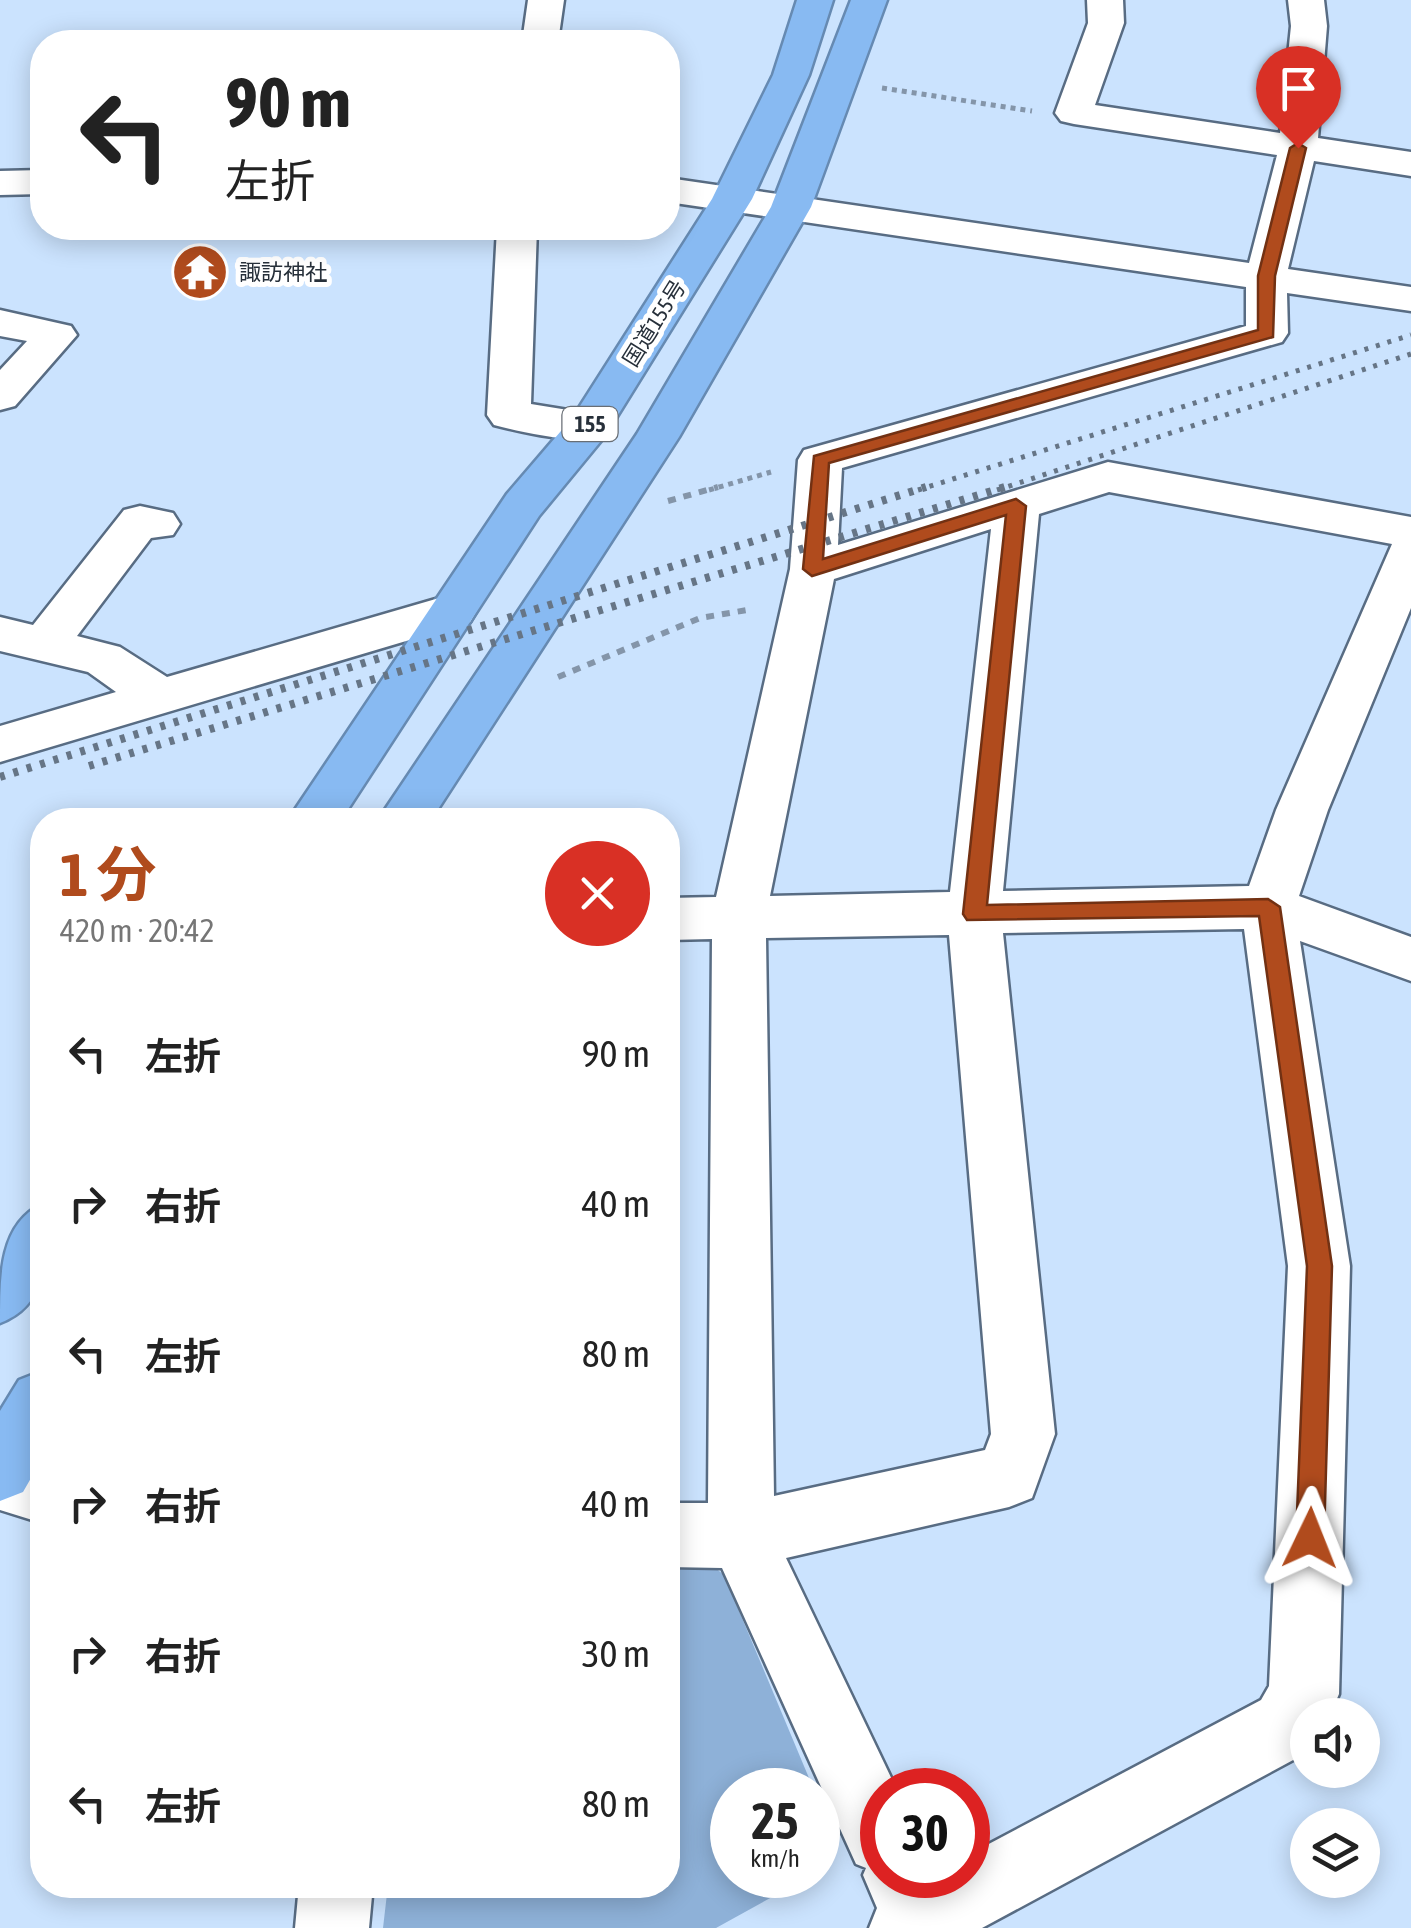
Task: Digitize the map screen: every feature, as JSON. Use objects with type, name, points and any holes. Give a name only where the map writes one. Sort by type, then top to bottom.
[{"type":"highway","name":"国道155号","points":[[322,808],[523,504],[589,426],[732,199],[791,75],[815,0]]},
{"type":"highway","name":"155","points":[[412,808],[657,437],[791,207],[869,0]]},
{"type":"highway","points":[[0,1295],[30,1249]]},
{"type":"highway","points":[[0,1470],[30,1421]]},
{"type":"street","points":[[542,30],[546,0]]},
{"type":"street","points":[[1105,0],[1106,22],[1074,112],[1411,164]]},
{"type":"street","points":[[860,1791],[741,1536],[739,918],[808,591],[820,460],[1267,334],[1266,276],[1298,148],[1308,26],[1306,0]]},
{"type":"street","points":[[0,183],[30,182]]},
{"type":"street","points":[[680,192],[1411,299]]},
{"type":"street","points":[[516,240],[509,414],[589,426]]},
{"type":"street","points":[[0,323],[56,335],[0,396]]},
{"type":"street","points":[[808,591],[1016,506],[1108,477],[1411,532]]},
{"type":"street","points":[[680,1535],[741,1536],[1009,1476],[1023,1434],[974,914],[1016,506]]},
{"type":"street","points":[[22,640],[140,521],[157,524]]},
{"type":"street","points":[[913,1913],[1286,1724],[1304,1694],[1320,1266],[1268,907],[1302,810],[1411,551]]},
{"type":"street","points":[[0,744],[453,610]]},
{"type":"street","points":[[22,640],[102,659],[161,697]]},
{"type":"street","points":[[680,919],[1268,907],[1411,960]]},
{"type":"street","points":[[0,1479],[30,1488]]},
{"type":"street","points":[[332,1928],[335,1898]]},
{"type":"path","points":[[872,87],[1048,113],[1074,112]]},
{"type":"path","points":[[659,501],[671,502],[820,460]]},
{"type":"path","points":[[542,684],[700,618],[767,606],[808,591]]},
{"type":"shaded area","points":[[692,1549],[724,1575],[805,1768],[710,1768],[710,1898],[770,1898],[716,1928],[383,1928],[386,1898],[680,1898],[680,1550]]},
{"type":"railway","points":[[918,490],[1411,335]]},
{"type":"railway","points":[[997,490],[1411,354]]},
{"type":"railway","points":[[0,777],[926,487]]},
{"type":"railway","points":[[89,766],[1005,487]]},
{"type":"place","name":"諏訪神社","points":[[200,272]]},
{"type":"route","points":[[1298,148],[1266,276],[1267,334],[820,460],[812,569],[1016,506],[974,914],[1268,907],[1320,1266],[1310,1538]]}]
